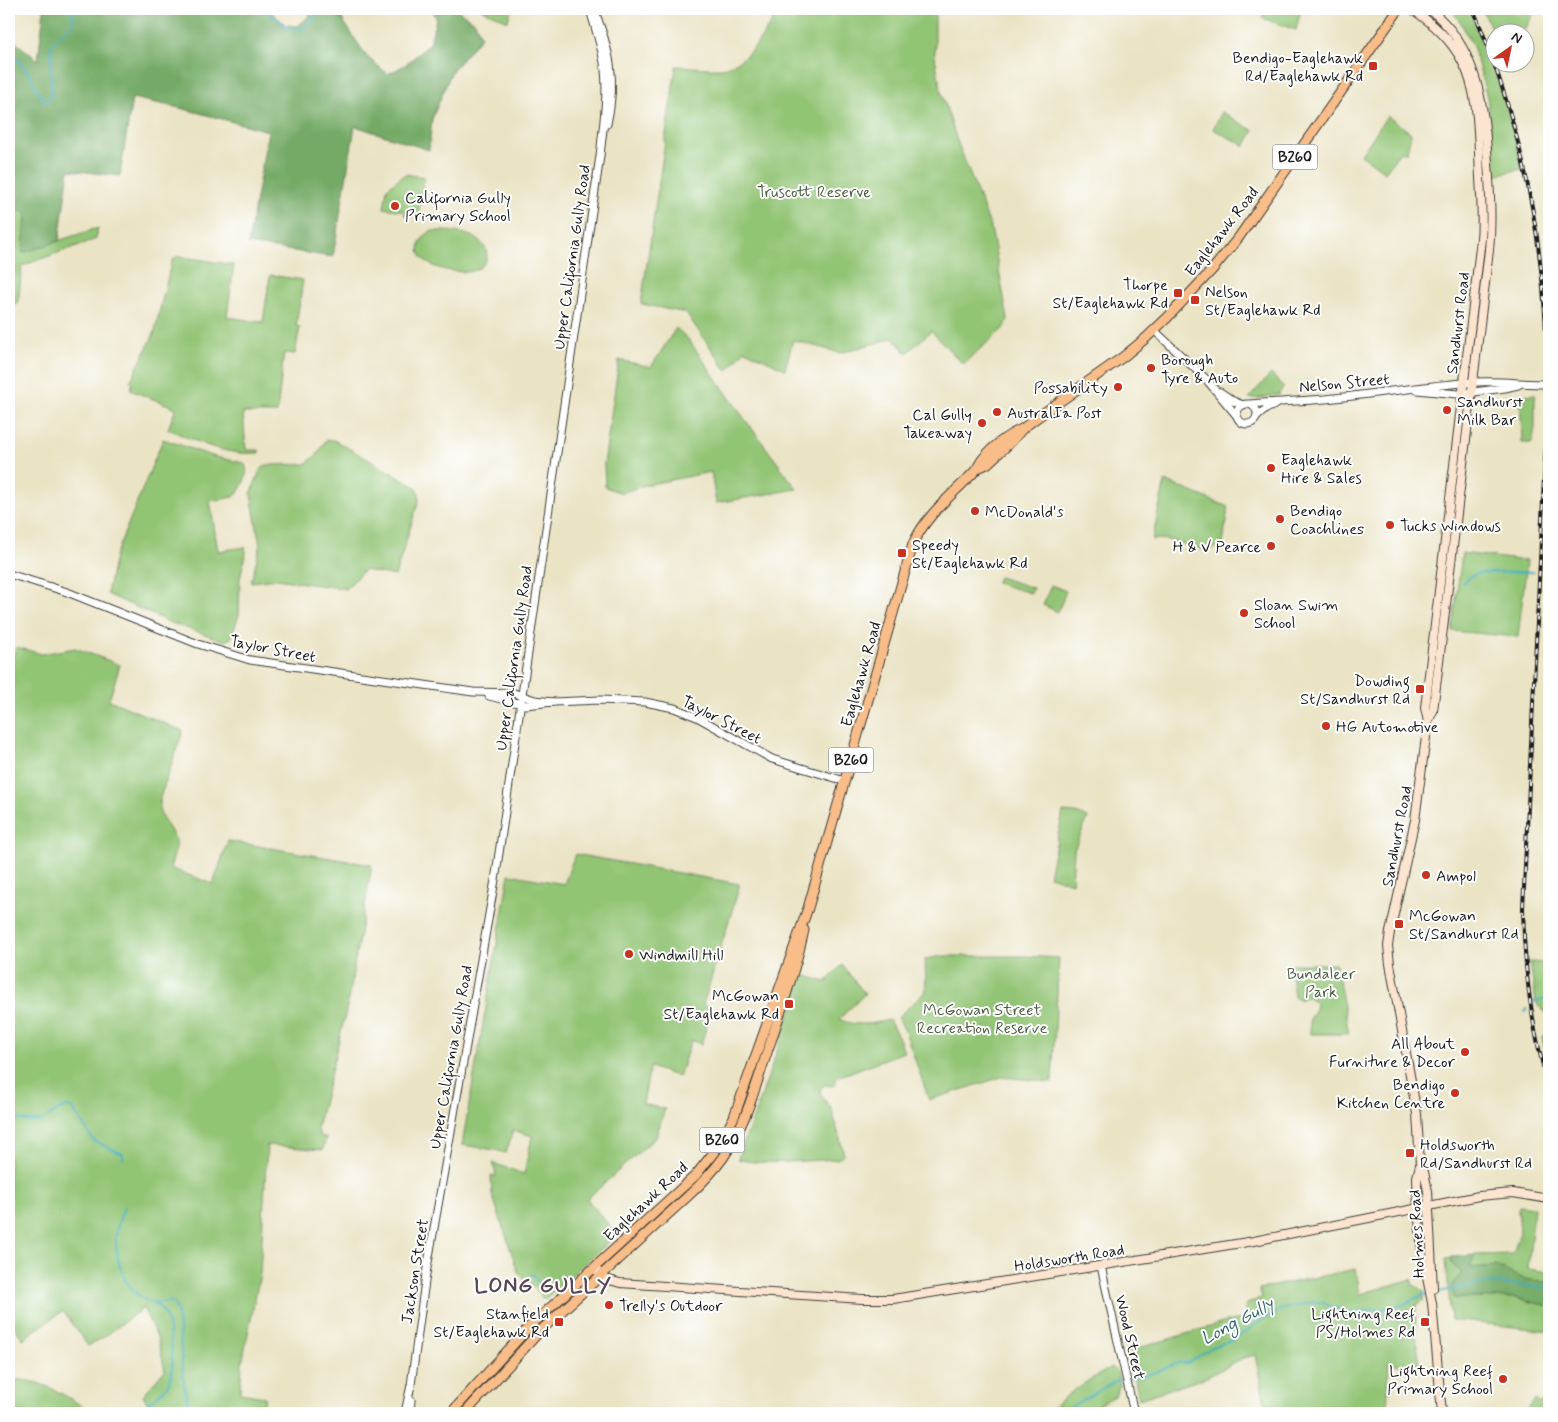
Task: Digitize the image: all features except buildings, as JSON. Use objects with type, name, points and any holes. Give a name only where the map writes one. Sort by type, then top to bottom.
[{"type":"main road","name":"Eaglehawk Road","points":[[465,1413],[529,1342],[691,1194],[717,1166],[739,1130],[784,1000],[808,908],[913,544],[921,528],[928,518],[977,468],[987,464],[1022,429],[1130,352],[1155,331],[1212,270],[1234,244],[1399,9]]},
{"type":"main road","name":"Sandhurst Road","points":[[1412,9],[1439,30],[1458,53],[1469,78],[1475,108],[1480,174],[1481,233],[1462,393],[1445,580]]},
{"type":"main road","name":"Sandhurst Road","points":[[1388,954],[1390,932],[1415,820],[1428,722],[1433,710],[1435,657],[1472,392],[1491,228],[1484,118],[1477,84],[1465,52],[1449,28],[1429,9]]},
{"type":"main road","name":"Eaglehawk Road","points":[[451,1413],[523,1334],[689,1182],[708,1161],[729,1128],[799,941]]},
{"type":"main road","name":"Holmes Road","points":[[1388,954],[1416,1106],[1420,1165],[1417,1176],[1418,1208],[1422,1252],[1431,1294]]},
{"type":"main road","name":"Holmes Road","points":[[1420,1165],[1426,1179],[1429,1206],[1431,1294],[1442,1413]]},
{"type":"main road","name":"Holdsworth Road","points":[[601,1276],[609,1281],[620,1283],[884,1300],[1254,1241],[1468,1198],[1498,1194],[1521,1194],[1549,1199]]},
{"type":"main road","points":[[594,1268],[601,1276]]},
{"type":"main road","points":[[455,1413],[470,1400],[477,1401]]},
{"type":"street","name":"Upper California Gully Road","points":[[445,1162],[496,874],[600,156],[606,101],[606,76],[590,9]]},
{"type":"street","name":"Upper California Gully Road","points":[[594,9],[608,49],[613,76],[611,104],[600,156]]},
{"type":"street","points":[[1155,331],[1214,388],[1243,424],[1254,422],[1257,417],[1257,411],[1247,405],[1234,401],[1214,388]]},
{"type":"street","name":"Nelson Street","points":[[1247,405],[1325,399],[1473,382],[1549,384]]},
{"type":"street","name":"Nelson Street","points":[[1412,389],[1462,393],[1524,384]]},
{"type":"street","name":"Nelson Street","points":[[1257,417],[1266,409],[1280,402]]},
{"type":"street","points":[[1237,416],[1238,410],[1247,405]]},
{"type":"street","name":"Taylor Street","points":[[9,574],[48,585],[185,639],[240,658],[366,678],[473,692],[514,693],[535,700],[553,702]]},
{"type":"street","name":"Taylor Street","points":[[473,692],[526,705],[553,702],[629,701],[662,705],[697,717],[772,759],[845,781]]},
{"type":"street","name":"Jackson Street","points":[[405,1413],[411,1385],[426,1274],[445,1162]]},
{"type":"street","name":"Wood Street","points":[[1101,1266],[1134,1413]]},
{"type":"street","name":"Jackson Street","points":[[410,1413],[411,1385]]},
{"type":"green space","points":[[44,9],[260,9],[271,12],[286,25],[298,26],[308,17],[313,9],[341,9],[342,19],[367,57],[388,74],[405,65],[430,44],[436,18],[432,9],[456,9],[475,22],[481,37],[452,71],[432,119],[429,150],[355,126],[333,257],[248,244],[268,131],[180,108],[132,98],[120,176],[69,170],[59,241],[23,253],[26,212],[9,210],[9,37],[38,60]]},
{"type":"green space","points":[[481,9],[511,9],[508,21]]},
{"type":"green space","name":"Truscott Reserve","points":[[779,9],[935,9],[935,57],[941,91],[956,138],[991,228],[1008,319],[1005,327],[963,364],[931,331],[907,353],[893,338],[840,353],[793,340],[785,369],[745,350],[727,371],[686,313],[641,304],[676,66],[716,68],[726,67],[735,63],[751,51]]},
{"type":"green space","points":[[1265,9],[1301,9],[1296,30],[1262,18]]},
{"type":"green space","points":[[1451,9],[1469,9],[1471,12],[1486,48],[1486,72],[1495,72],[1501,89],[1522,169],[1494,175],[1487,97],[1474,49],[1461,23]]},
{"type":"green space","points":[[1482,9],[1536,9],[1529,22],[1488,22]]},
{"type":"green space","points":[[1222,112],[1254,131],[1245,146],[1213,129]]},
{"type":"green space","points":[[1387,116],[1411,133],[1407,152],[1400,152],[1385,172],[1361,155]]},
{"type":"green space","points":[[405,174],[424,177],[418,217],[404,215],[405,211],[384,208],[387,188]]},
{"type":"green space","points":[[9,210],[27,212],[23,252],[98,228],[96,239],[22,266],[18,304],[9,303]]},
{"type":"green space","points":[[431,231],[458,232],[480,241],[486,252],[485,263],[475,270],[467,272],[438,268],[430,264],[421,257],[419,248],[423,238]]},
{"type":"green space","points":[[178,256],[234,265],[227,317],[263,322],[270,275],[303,280],[296,326],[300,327],[295,354],[284,353],[277,413],[243,413],[246,450],[259,450],[259,453],[223,450],[168,429],[176,408],[130,390],[133,383],[130,382],[154,334],[172,260]]},
{"type":"green space","points":[[676,328],[688,339],[797,489],[716,503],[711,472],[641,486],[622,493],[605,487],[604,464],[619,360],[651,367]]},
{"type":"green space","points":[[1271,374],[1284,387],[1279,395],[1249,398]]},
{"type":"green space","points":[[1535,394],[1535,428],[1532,443],[1522,443],[1520,396]]},
{"type":"green space","points":[[163,439],[215,457],[244,463],[246,467],[244,481],[234,497],[210,501],[218,551],[245,547],[246,553],[240,578],[239,615],[231,638],[225,641],[171,623],[107,594],[115,556]]},
{"type":"green space","points":[[326,440],[334,440],[416,487],[419,500],[395,576],[364,570],[346,589],[276,579],[251,582],[260,546],[251,494],[260,470],[267,465],[306,464],[317,455]]},
{"type":"green space","points":[[1165,481],[1228,507],[1223,544],[1210,549],[1198,549],[1167,540],[1152,540]]},
{"type":"green space","points":[[1462,553],[1527,561],[1518,637],[1452,631]]},
{"type":"green space","points":[[999,577],[1033,588],[1031,593],[996,583]]},
{"type":"green space","points":[[1051,585],[1066,591],[1058,612],[1043,605]]},
{"type":"green space","points":[[16,647],[42,654],[75,648],[120,665],[109,700],[183,731],[160,798],[160,813],[176,840],[176,848],[170,868],[213,884],[228,841],[372,865],[346,1012],[317,1128],[320,1136],[326,1137],[323,1150],[267,1145],[260,1274],[242,1363],[240,1393],[265,1397],[263,1413],[153,1413],[143,1395],[165,1370],[157,1337],[143,1308],[104,1337],[88,1346],[63,1311],[23,1339],[9,1320],[9,668]]},
{"type":"green space","points":[[1063,812],[1076,813],[1088,818],[1074,850],[1072,883],[1049,876]]},
{"type":"green space","points":[[575,854],[739,884],[739,888],[703,1005],[712,1009],[701,1044],[691,1040],[679,1077],[650,1067],[643,1104],[665,1109],[656,1137],[587,1199],[617,1235],[544,1300],[518,1272],[492,1194],[491,1176],[496,1176],[493,1163],[524,1174],[532,1136],[513,1130],[506,1153],[462,1145],[509,874],[564,884]]},
{"type":"green space","name":"McGowan Street Recreation Reserve","points":[[943,956],[1059,958],[1052,1082],[1002,1077],[929,1100],[905,1031],[898,1017],[926,991],[925,959]]},
{"type":"green space","points":[[1530,962],[1545,963],[1545,981],[1549,980],[1549,1016],[1536,1003]]},
{"type":"green space","name":"Bundaleer Park","points":[[1287,964],[1336,964],[1349,1034],[1310,1034],[1310,1018],[1316,1003],[1309,997],[1304,997],[1300,1000],[1294,996],[1290,967]]},
{"type":"green space","points":[[842,965],[865,994],[839,1019],[857,1024],[870,1024],[889,1020],[904,1052],[835,1078],[836,1085],[825,1085],[820,1089],[821,1095],[832,1110],[843,1150],[843,1155],[837,1159],[758,1162],[738,1159],[803,975],[826,982]]},
{"type":"green space","points":[[1549,1036],[1549,1072],[1542,1037]]},
{"type":"green space","points":[[1519,1206],[1534,1208],[1528,1269],[1549,1272],[1549,1331],[1451,1320],[1446,1259],[1474,1257],[1475,1255],[1513,1254],[1520,1232]]},
{"type":"green space","points":[[1475,1255],[1470,1268],[1495,1266],[1524,1279],[1549,1282],[1549,1306],[1514,1298],[1454,1298],[1452,1285],[1462,1273],[1452,1264],[1451,1257]]},
{"type":"green space","points":[[1356,1269],[1360,1294],[1412,1279],[1412,1284],[1424,1291],[1424,1300],[1416,1305],[1415,1329],[1420,1365],[1417,1370],[1389,1362],[1387,1413],[1267,1413],[1255,1355],[1243,1358],[1205,1378],[1139,1399],[1129,1351],[1226,1322],[1247,1318],[1245,1305],[1262,1297],[1259,1289]]},
{"type":"green space","points":[[1112,1367],[1117,1372],[1120,1385],[1115,1396],[1084,1413],[1048,1413],[1070,1393]]},
{"type":"green space","points":[[9,1380],[32,1382],[54,1389],[93,1413],[9,1413]]},
{"type":"green space","points":[[1549,1392],[1549,1413],[1525,1413],[1535,1400],[1541,1404]]},
{"type":"waterway","points":[[9,49],[30,75],[39,94],[45,101],[51,98],[51,48],[53,42],[72,25],[73,15],[69,9]]},
{"type":"waterway","points":[[255,9],[270,14],[293,30],[298,30],[310,22],[319,9]]},
{"type":"waterway","points":[[1462,583],[1473,575],[1481,573],[1533,572]]},
{"type":"waterway","points":[[1545,572],[1549,573]]},
{"type":"waterway","points":[[1533,1002],[1549,999]]},
{"type":"waterway","points":[[9,1117],[40,1121],[63,1108],[72,1108],[94,1141],[123,1154],[123,1159]]},
{"type":"waterway","points":[[124,1207],[116,1233],[116,1248],[121,1270],[126,1281],[136,1294],[162,1310],[170,1336],[172,1369],[168,1385],[145,1406]]},
{"type":"waterway","points":[[532,1274],[546,1291]]},
{"type":"waterway","name":"Long Gully","points":[[1434,1293],[1492,1283],[1549,1288]]},
{"type":"waterway","name":"Long Gully","points":[[1065,1413],[1074,1405],[1116,1381],[1150,1374],[1178,1363],[1192,1361],[1212,1347],[1235,1339],[1280,1310],[1313,1302],[1321,1302],[1345,1312],[1382,1309],[1402,1305],[1429,1294]]},
{"type":"waterway","points":[[152,1302],[172,1302],[175,1304],[185,1387],[192,1413]]},
{"type":"waterway","points":[[1133,1368],[1144,1375]]},
{"type":"waterway","points":[[134,1413],[139,1409]]},
{"type":"railway","points":[[1473,9],[1509,109],[1522,159],[1540,260],[1545,312],[1547,418],[1523,908],[1525,953],[1533,1021],[1549,1087]]},
{"type":"place","name":"Bendigo-Eaglehawk Rd/Eaglehawk Rd","points":[[1373,66]]},
{"type":"place","name":"California Gully Primary School","points":[[395,206]]},
{"type":"place","name":"Thorpe St/Eaglehawk Rd","points":[[1178,293]]},
{"type":"place","name":"Nelson St/Eaglehawk Rd","points":[[1195,300]]},
{"type":"place","name":"Borough Tyre & Auto","points":[[1151,368]]},
{"type":"place","name":"Possability","points":[[1118,387]]},
{"type":"place","name":"Sandhurst Milk Bar","points":[[1447,410]]},
{"type":"place","name":"AustralIa Post","points":[[997,412]]},
{"type":"place","name":"Cal Gully Takeaway","points":[[982,423]]},
{"type":"place","name":"Eaglehawk Hire & Sales","points":[[1271,468]]},
{"type":"place","name":"McDonald's","points":[[975,511]]},
{"type":"place","name":"Bendigo Coachlines","points":[[1280,519]]},
{"type":"place","name":"Tucks Windows","points":[[1390,525]]},
{"type":"place","name":"H & V Pearce","points":[[1271,546]]},
{"type":"place","name":"Speedy St/Eaglehawk Rd","points":[[902,553]]},
{"type":"place","name":"Sloan Swim School","points":[[1244,613]]},
{"type":"place","name":"Dowding St/Sandhurst Rd","points":[[1420,689]]},
{"type":"place","name":"HG Automotive","points":[[1326,726]]},
{"type":"place","name":"Ampol","points":[[1426,875]]},
{"type":"place","name":"McGowan St/Sandhurst Rd","points":[[1399,924]]},
{"type":"place","name":"Windmill Hill","points":[[629,954]]},
{"type":"place","name":"McGowan St/Eaglehawk Rd","points":[[789,1004]]},
{"type":"place","name":"All About Furniture & Decor","points":[[1465,1052]]},
{"type":"place","name":"Bendigo Kitchen Centre","points":[[1455,1093]]},
{"type":"place","name":"Holdsworth Rd/Sandhurst Rd","points":[[1410,1153]]},
{"type":"place","name":"Trelly's Outdoor","points":[[609,1305]]},
{"type":"place","name":"Stanfield St/Eaglehawk Rd","points":[[559,1322]]},
{"type":"place","name":"Lightning Reef PS/Holmes Rd","points":[[1425,1322]]},
{"type":"place","name":"Lightning Reef Primary School","points":[[1503,1379]]},
{"type":"district","name":"LONG GULLY","points":[[543,1285]]}]
